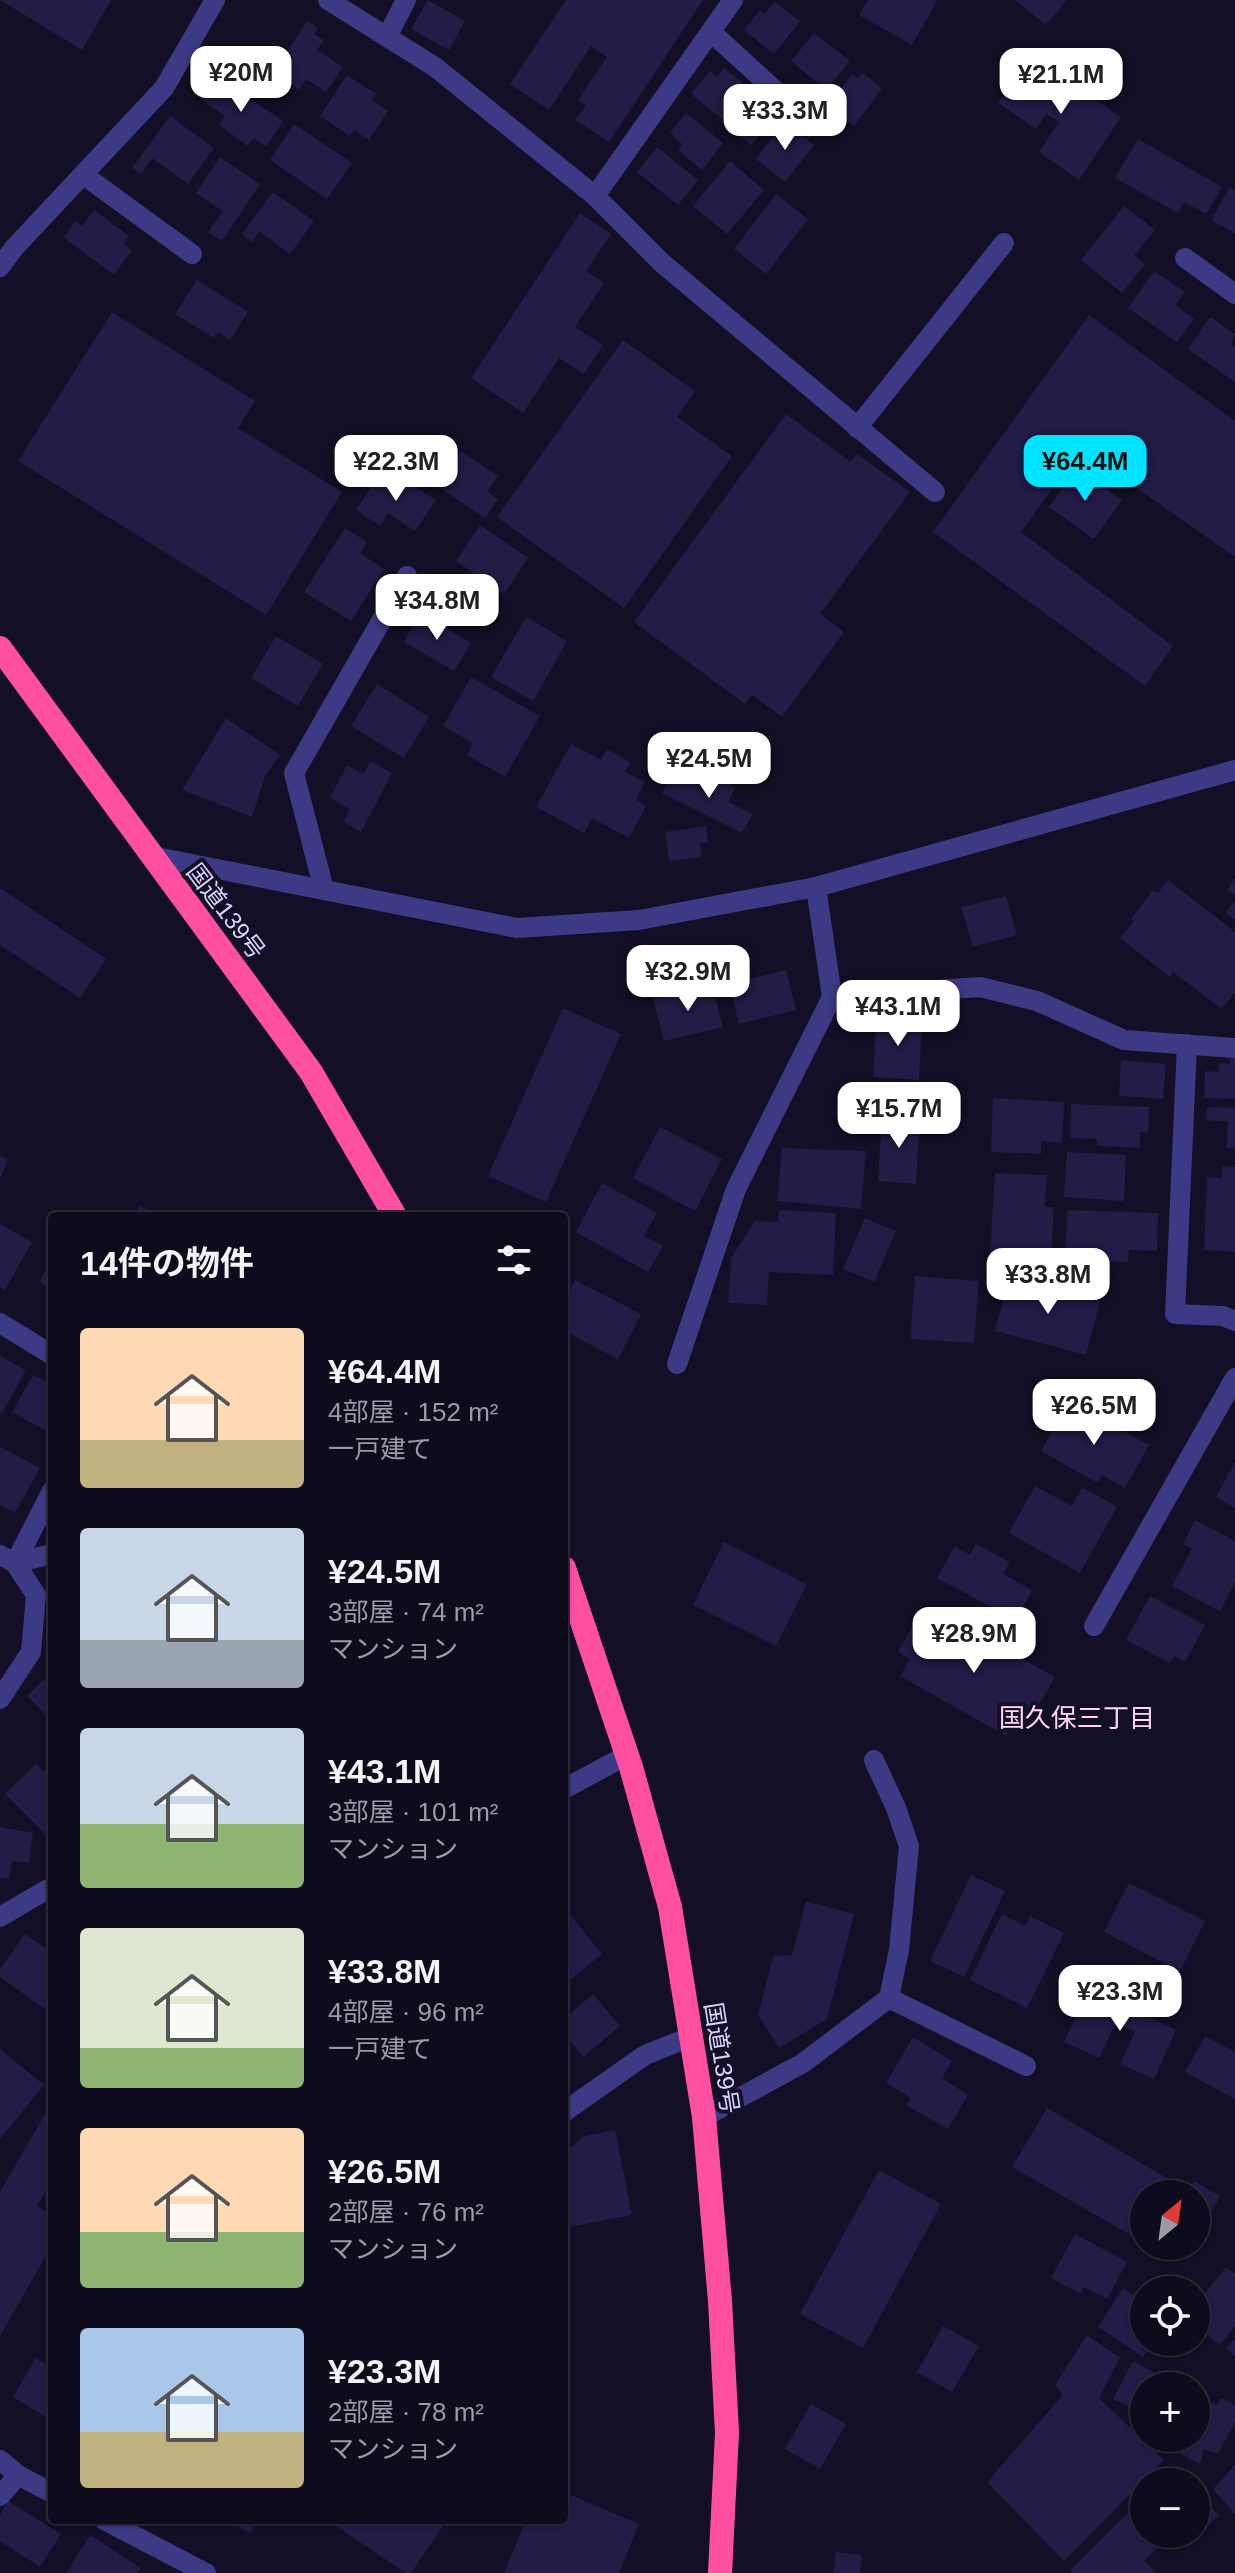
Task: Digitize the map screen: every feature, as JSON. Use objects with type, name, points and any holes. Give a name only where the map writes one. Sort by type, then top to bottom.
[{"type":"highway","name":"国道139号","points":[[0,648],[311,1072],[393,1212]]},
{"type":"highway","name":"国道139号","points":[[568,1580],[627,1755],[670,1907],[704,2117],[720,2301],[727,2433],[720,2573]]},
{"type":"street","points":[[328,0],[435,67],[595,196],[662,263],[935,492]]},
{"type":"street","points":[[387,37],[406,0]]},
{"type":"street","points":[[595,196],[733,0]]},
{"type":"street","points":[[0,267],[14,248],[85,176],[164,88],[206,3]]},
{"type":"street","points":[[711,32],[790,104]]},
{"type":"street","points":[[85,176],[192,254]]},
{"type":"street","points":[[857,428],[1004,243]]},
{"type":"street","points":[[1185,258],[1235,294]]},
{"type":"street","points":[[324,890],[294,773],[407,576]]},
{"type":"street","points":[[151,856],[517,928],[639,920],[816,887],[1233,767]]},
{"type":"street","points":[[677,1364],[736,1189],[832,997],[816,887]]},
{"type":"street","points":[[832,997],[980,987],[1037,1001],[1124,1040],[1235,1048]]},
{"type":"street","points":[[1187,1044],[1175,1314],[1223,1316],[1235,1321]]},
{"type":"street","points":[[0,1323],[48,1353]]},
{"type":"street","points":[[1094,1626],[1235,1378]]},
{"type":"street","points":[[8,1559],[48,1497]]},
{"type":"street","points":[[8,1559],[48,1554]]},
{"type":"street","points":[[0,1699],[31,1652],[36,1595],[8,1559]]},
{"type":"street","points":[[568,1787],[627,1755]]},
{"type":"street","points":[[704,2117],[803,2063],[889,1998],[899,1950],[909,1846],[874,1760]]},
{"type":"street","points":[[0,1917],[48,1891]]},
{"type":"street","points":[[889,1998],[1026,2066]]},
{"type":"street","points":[[568,2109],[645,2055],[690,2037]]},
{"type":"street","points":[[0,2460],[18,2475],[48,2491]]},
{"type":"street","points":[[0,2496],[18,2475]]},
{"type":"street","points":[[117,2524],[206,2573]]},
{"type":"building","points":[[0,0],[111,0],[82,50]]},
{"type":"building","points":[[428,0],[465,21],[449,50],[411,29]]},
{"type":"building","points":[[566,0],[703,0],[609,142],[575,120],[586,105],[578,100],[607,57],[591,46],[549,110],[510,84]]},
{"type":"building","points":[[868,0],[937,1],[912,45],[859,15]]},
{"type":"building","points":[[1015,0],[1067,0],[1046,25]]},
{"type":"building","points":[[775,2],[800,21],[774,54],[744,30],[759,11],[765,13]]},
{"type":"building","points":[[307,21],[318,28],[314,34],[324,40],[317,50],[343,67],[326,92],[306,79],[299,90],[274,73]]},
{"type":"building","points":[[814,33],[850,61],[826,90],[791,61]]},
{"type":"building","points":[[1030,56],[1121,117],[1079,180],[1039,152],[1059,122],[1046,114],[1036,129],[998,103]]},
{"type":"building","points":[[724,68],[748,87],[722,119],[691,94],[710,71],[717,77]]},
{"type":"building","points":[[862,73],[882,88],[854,126],[828,107],[852,74],[858,78]]},
{"type":"building","points":[[347,75],[376,94],[372,100],[388,111],[369,140],[354,130],[350,136],[320,116]]},
{"type":"building","points":[[216,76],[283,121],[266,147],[253,138],[248,146],[219,125],[225,116],[200,99]]},
{"type":"building","points":[[753,94],[777,114],[751,145],[727,125]]},
{"type":"building","points":[[686,113],[723,143],[702,170],[678,150],[682,144],[670,133]]},
{"type":"building","points":[[170,116],[214,148],[188,184],[152,158],[141,174],[132,168]]},
{"type":"building","points":[[784,122],[814,145],[785,182],[756,159]]},
{"type":"building","points":[[294,124],[352,163],[327,199],[270,160]]},
{"type":"building","points":[[1138,139],[1222,187],[1206,214],[1184,202],[1178,213],[1115,178]]},
{"type":"building","points":[[657,147],[698,180],[678,205],[637,172]]},
{"type":"building","points":[[220,157],[260,184],[222,241],[208,232],[223,211],[196,193]]},
{"type":"building","points":[[730,161],[764,190],[727,234],[693,206]]},
{"type":"building","points":[[1230,187],[1235,190],[1235,233],[1211,220]]},
{"type":"building","points":[[273,192],[314,221],[290,254],[259,231],[252,242],[242,234]]},
{"type":"building","points":[[776,194],[808,219],[766,274],[734,249]]},
{"type":"building","points":[[1124,206],[1155,230],[1134,256],[1145,264],[1122,293],[1081,260]]},
{"type":"building","points":[[94,210],[129,236],[124,243],[132,250],[114,275],[64,238],[75,221],[82,226]]},
{"type":"building","points":[[580,213],[611,234],[586,271],[604,283],[575,327],[603,345],[584,374],[559,358],[523,413],[471,378]]},
{"type":"building","points":[[1154,271],[1185,292],[1175,305],[1194,319],[1177,342],[1128,308]]},
{"type":"building","points":[[197,280],[248,312],[230,340],[218,332],[214,338],[175,314]]},
{"type":"building","points":[[112,312],[255,401],[238,428],[342,492],[266,615],[18,461]]},
{"type":"building","points":[[1089,315],[1235,421],[1235,557],[1081,449],[1021,532],[1173,646],[1145,686],[933,532]]},
{"type":"building","points":[[1210,317],[1235,334],[1231,344],[1235,347],[1235,382],[1188,349]]},
{"type":"building","points":[[623,340],[695,391],[677,417],[732,456],[624,608],[497,517]]},
{"type":"building","points":[[786,414],[851,462],[857,454],[910,492],[820,614],[844,632],[782,717],[752,695],[745,704],[634,622]]},
{"type":"building","points":[[461,451],[498,476],[487,491],[498,499],[485,518],[437,486]]},
{"type":"building","points":[[1079,465],[1095,477],[1093,480],[1122,500],[1094,539],[1049,507]]},
{"type":"building","points":[[380,474],[399,486],[403,479],[436,500],[415,531],[388,513],[380,526],[356,510]]},
{"type":"building","points":[[480,525],[528,558],[504,594],[456,561]]},
{"type":"building","points":[[345,528],[367,542],[360,553],[384,569],[351,621],[304,592]]},
{"type":"building","points":[[420,613],[471,643],[454,671],[404,642]]},
{"type":"building","points":[[526,617],[567,641],[533,701],[491,677]]},
{"type":"building","points":[[276,636],[323,664],[298,706],[251,678]]},
{"type":"building","points":[[471,677],[540,716],[505,777],[467,755],[473,743],[443,726]]},
{"type":"building","points":[[377,684],[429,717],[404,758],[351,726]]},
{"type":"building","points":[[226,718],[280,755],[265,776],[252,817],[182,790]]},
{"type":"building","points":[[571,744],[601,760],[607,749],[630,762],[625,772],[645,782],[636,800],[646,806],[629,838],[592,818],[584,833],[536,807]]},
{"type":"building","points":[[370,761],[392,773],[361,832],[343,822],[350,809],[330,798],[347,765],[364,774]]},
{"type":"building","points":[[705,772],[736,787],[728,802],[753,814],[742,833],[662,793],[672,773],[698,786]]},
{"type":"building","points":[[706,826],[708,842],[700,843],[702,857],[669,861],[665,832]]},
{"type":"building","points":[[1235,878],[1235,895],[1227,890]]},
{"type":"building","points":[[1168,880],[1235,932],[1235,992],[1222,1009],[1173,972],[1170,977],[1120,938],[1153,890],[1158,893]]},
{"type":"building","points":[[0,888],[106,959],[80,998],[0,945]]},
{"type":"building","points":[[1006,896],[1017,935],[973,947],[961,907]]},
{"type":"building","points":[[1235,900],[1235,920],[1226,913]]},
{"type":"building","points":[[786,970],[796,1010],[739,1024],[729,984]]},
{"type":"building","points":[[712,984],[723,1027],[664,1041],[653,999]]},
{"type":"building","points":[[563,1008],[621,1034],[546,1202],[488,1176]]},
{"type":"building","points":[[876,1015],[922,1018],[919,1080],[873,1077]]},
{"type":"building","points":[[1230,1057],[1235,1058],[1235,1099],[1204,1098],[1205,1071],[1218,1072],[1219,1063],[1230,1064]]},
{"type":"building","points":[[1121,1060],[1166,1064],[1163,1099],[1119,1096]]},
{"type":"building","points":[[993,1098],[1064,1102],[1062,1143],[1041,1141],[1041,1154],[991,1152]]},
{"type":"building","points":[[1071,1104],[1149,1107],[1148,1133],[1140,1132],[1140,1148],[1097,1146],[1097,1139],[1070,1138]]},
{"type":"building","points":[[1207,1107],[1235,1108],[1235,1148],[1227,1148],[1228,1122],[1206,1120]]},
{"type":"building","points":[[882,1117],[920,1119],[916,1184],[878,1181]]},
{"type":"building","points":[[660,1127],[722,1159],[695,1211],[633,1178]]},
{"type":"building","points":[[782,1148],[866,1151],[861,1209],[777,1201]]},
{"type":"building","points":[[1067,1152],[1126,1155],[1124,1201],[1064,1197]]},
{"type":"building","points":[[0,1156],[8,1160],[0,1178]]},
{"type":"building","points":[[1222,1166],[1235,1167],[1235,1252],[1204,1250],[1207,1177],[1222,1178]]},
{"type":"building","points":[[995,1173],[1047,1175],[1045,1207],[1054,1207],[1051,1259],[990,1255]]},
{"type":"building","points":[[602,1183],[657,1213],[644,1236],[663,1246],[648,1272],[576,1232]]},
{"type":"building","points":[[140,1206],[153,1212],[137,1212]]},
{"type":"building","points":[[779,1210],[836,1213],[833,1275],[769,1272],[767,1305],[728,1303],[731,1258],[755,1221],[778,1222]]},
{"type":"building","points":[[1067,1210],[1158,1213],[1157,1251],[1129,1250],[1128,1262],[1065,1260]]},
{"type":"building","points":[[865,1218],[896,1231],[874,1282],[843,1269]]},
{"type":"building","points":[[0,1224],[32,1242],[5,1290],[0,1287]]},
{"type":"building","points":[[48,1265],[48,1288],[39,1282]]},
{"type":"building","points":[[915,1276],[979,1281],[974,1343],[910,1339]]},
{"type":"building","points":[[1009,1277],[1100,1301],[1086,1355],[995,1331]]},
{"type":"building","points":[[575,1280],[641,1314],[618,1359],[568,1333],[568,1293]]},
{"type":"building","points":[[0,1356],[26,1370],[2,1413],[0,1412]]},
{"type":"building","points":[[33,1375],[48,1383],[48,1432],[12,1412]]},
{"type":"building","points":[[1068,1401],[1149,1445],[1125,1488],[1102,1475],[1098,1483],[1041,1451]]},
{"type":"building","points":[[0,1447],[40,1468],[15,1513],[0,1505]]},
{"type":"building","points":[[1235,1462],[1235,1508],[1216,1497]]},
{"type":"building","points":[[1035,1486],[1072,1506],[1082,1487],[1117,1507],[1080,1573],[1009,1533]]},
{"type":"building","points":[[1195,1520],[1235,1541],[1235,1582],[1220,1611],[1172,1586],[1192,1549],[1183,1544]]},
{"type":"building","points":[[724,1542],[807,1584],[776,1646],[693,1605]]},
{"type":"building","points":[[976,1544],[1010,1562],[1003,1574],[1032,1590],[1016,1620],[937,1578],[955,1546],[970,1555]]},
{"type":"building","points":[[1150,1596],[1205,1625],[1185,1662],[1174,1656],[1170,1663],[1126,1640]]},
{"type":"building","points":[[919,1614],[964,1639],[969,1629],[1055,1677],[1029,1723],[1017,1716],[1006,1736],[900,1676],[910,1659],[898,1652]]},
{"type":"building","points":[[48,1676],[48,1717],[27,1696]]},
{"type":"building","points":[[36,1764],[44,1772],[48,1768],[48,1831],[45,1834],[5,1794]]},
{"type":"building","points":[[0,1827],[33,1833],[29,1863],[12,1861],[9,1879],[0,1878]]},
{"type":"building","points":[[971,1875],[1005,1891],[964,1977],[930,1961]]},
{"type":"building","points":[[1129,1883],[1205,1921],[1180,1971],[1104,1932]]},
{"type":"building","points":[[806,1901],[854,1914],[827,2019],[779,2048],[758,2015],[773,1956],[792,1955]]},
{"type":"building","points":[[568,1912],[602,1954],[568,1982]]},
{"type":"building","points":[[1002,1914],[1025,1926],[1030,1916],[1064,1933],[1027,2008],[970,1980]]},
{"type":"building","points":[[25,1934],[48,1950],[48,2011],[0,1977],[0,1969]]},
{"type":"building","points":[[1089,1989],[1176,2030],[1154,2079],[1120,2064],[1135,2032],[1116,2023],[1099,2058],[1064,2042]]},
{"type":"building","points":[[593,1994],[620,2026],[583,2057],[568,2038],[568,2016]]},
{"type":"building","points":[[1205,2036],[1235,2052],[1235,2099],[1185,2072]]},
{"type":"building","points":[[913,2037],[952,2061],[942,2078],[968,2095],[948,2129],[906,2105],[911,2098],[886,2083]]},
{"type":"building","points":[[0,2049],[44,2085],[0,2139]]},
{"type":"building","points":[[1047,2108],[1170,2180],[1130,2180],[1130,2235],[1012,2167]]},
{"type":"building","points":[[46,2112],[48,2188],[37,2206],[48,2213],[48,2252],[0,2336],[0,2192]]},
{"type":"building","points":[[615,2130],[632,2215],[568,2227],[568,2150],[584,2136]]},
{"type":"building","points":[[879,2170],[941,2204],[863,2348],[800,2314]]},
{"type":"building","points":[[1210,2190],[1220,2196],[1210,2214]]},
{"type":"building","points":[[1075,2234],[1127,2262],[1107,2299],[1084,2287],[1081,2294],[1051,2278]]},
{"type":"building","points":[[1226,2267],[1235,2274],[1235,2326],[1220,2345],[1210,2337],[1210,2287]]},
{"type":"building","points":[[1123,2288],[1130,2293],[1130,2348],[1098,2327]]},
{"type":"building","points":[[943,2326],[979,2346],[952,2392],[917,2372]]},
{"type":"building","points":[[1087,2335],[1120,2358],[1099,2398],[1130,2428],[1130,2452],[1156,2452],[1164,2460],[1156,2468],[1130,2468],[1130,2494],[1064,2561],[987,2482],[1063,2395],[1055,2385]]},
{"type":"building","points":[[1235,2339],[1235,2356],[1226,2348]]},
{"type":"building","points":[[36,2358],[48,2366],[48,2419],[13,2397]]},
{"type":"building","points":[[1133,2361],[1154,2372],[1130,2372],[1130,2407],[1113,2399]]},
{"type":"building","points":[[1221,2398],[1235,2405],[1235,2422],[1218,2454],[1210,2451],[1210,2402],[1217,2405]]},
{"type":"building","points":[[811,2404],[846,2424],[820,2469],[785,2449]]},
{"type":"building","points":[[1177,2452],[1203,2452],[1200,2464]]},
{"type":"building","points":[[1235,2465],[1235,2514],[1213,2489]]},
{"type":"building","points":[[568,2494],[639,2524],[619,2573],[504,2573],[524,2524],[568,2524]]},
{"type":"building","points":[[8,2501],[61,2534],[40,2567],[0,2541],[0,2515]]},
{"type":"building","points":[[1210,2506],[1219,2515],[1210,2524]]},
{"type":"building","points":[[1130,2511],[1130,2548],[1157,2548],[1144,2561],[1156,2573],[1070,2571]]},
{"type":"building","points":[[234,2524],[255,2524],[250,2533]]},
{"type":"building","points":[[333,2524],[444,2524],[411,2573],[406,2573]]},
{"type":"building","points":[[90,2535],[141,2568],[137,2573],[66,2573]]},
{"type":"building","points":[[836,2552],[862,2555],[860,2573],[833,2573]]},
{"type":"district","name":"国久保三丁目","points":[[1077,1718]]}]
